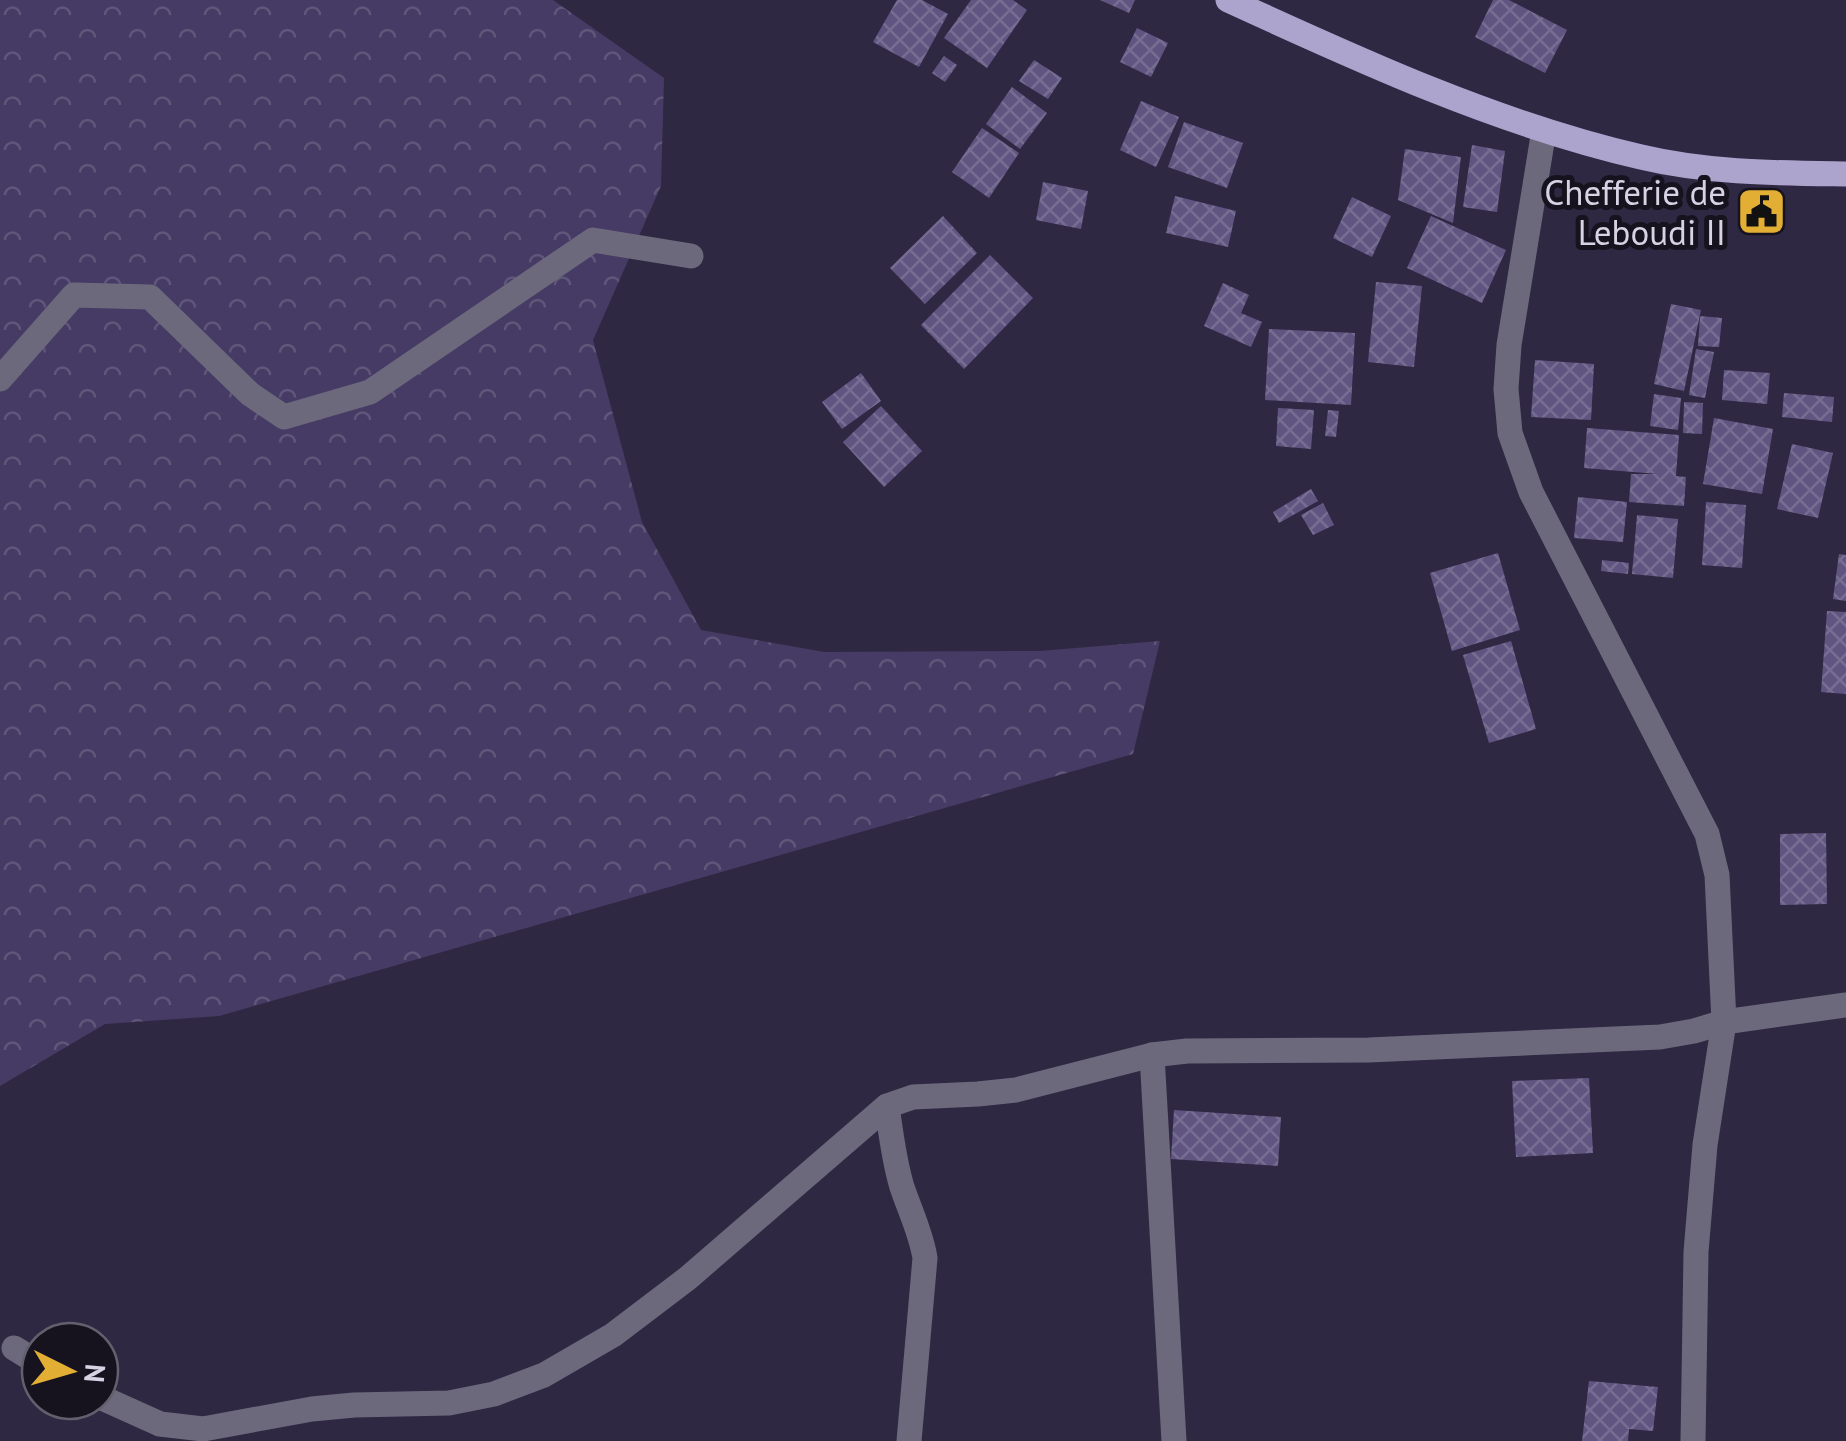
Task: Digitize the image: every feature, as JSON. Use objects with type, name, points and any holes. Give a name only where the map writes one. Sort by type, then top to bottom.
[{"type":"main road","points":[[1228,0],[1426,87],[1544,130],[1642,158],[1729,171],[1846,174]]},
{"type":"street","points":[[1544,130],[1509,345],[1506,389],[1510,433],[1530,492],[1707,834],[1717,875],[1724,1022],[1705,1145],[1696,1252],[1693,1441]]},
{"type":"street","points":[[0,379],[74,296],[150,297],[250,394],[284,417],[370,392],[594,240],[691,256]]},
{"type":"street","points":[[120,1407],[160,1424],[204,1430],[312,1409],[449,1403],[494,1394],[544,1374],[613,1335],[688,1278],[888,1106],[913,1097],[1016,1090],[1152,1055],[1187,1051],[1369,1050],[1660,1037],[1724,1022],[1846,1006]]},
{"type":"street","points":[[1152,1055],[1174,1441]]},
{"type":"street","points":[[888,1106],[893,1155],[925,1258],[909,1441]]},
{"type":"street","points":[[14,1348],[20,1352]]},
{"type":"green space","points":[[0,0],[553,0],[664,78],[661,186],[593,340],[642,522],[701,630],[824,652],[1040,651],[1160,641],[1133,754],[219,1016],[105,1024],[0,1086]]},
{"type":"building","points":[[897,0],[922,0],[948,14],[919,67],[873,42]]},
{"type":"building","points":[[971,0],[1013,0],[1027,10],[987,68],[944,38]]},
{"type":"building","points":[[1100,0],[1135,0],[1129,13]]},
{"type":"building","points":[[1493,0],[1509,0],[1567,30],[1545,73],[1475,37]]},
{"type":"building","points":[[1137,28],[1168,43],[1151,77],[1120,62]]},
{"type":"building","points":[[944,56],[957,65],[945,82],[932,73]]},
{"type":"building","points":[[1034,60],[1062,78],[1048,99],[1019,81]]},
{"type":"building","points":[[1012,87],[1047,113],[1020,149],[986,124]]},
{"type":"building","points":[[1141,101],[1179,117],[1156,167],[1120,150]]},
{"type":"building","points":[[1184,122],[1243,143],[1227,188],[1168,167]]},
{"type":"building","points":[[982,128],[1019,153],[989,198],[952,172]]},
{"type":"building","points":[[1472,145],[1505,151],[1497,212],[1463,207]]},
{"type":"building","points":[[1405,149],[1461,157],[1453,223],[1398,200]]},
{"type":"building","points":[[1043,182],[1088,191],[1081,229],[1036,220]]},
{"type":"building","points":[[1175,196],[1236,211],[1228,247],[1166,233]]},
{"type":"building","points":[[1352,197],[1391,216],[1372,257],[1333,238]]},
{"type":"building","points":[[943,216],[977,253],[925,304],[890,268]]},
{"type":"building","points":[[1431,216],[1506,250],[1482,303],[1407,268]]},
{"type":"building","points":[[990,255],[1033,298],[964,369],[921,325]]},
{"type":"building","points":[[1376,282],[1422,286],[1414,367],[1368,362]]},
{"type":"building","points":[[1223,283],[1249,295],[1241,313],[1262,322],[1251,347],[1204,326]]},
{"type":"building","points":[[1671,304],[1701,310],[1684,391],[1654,384]]},
{"type":"building","points":[[1700,316],[1722,318],[1719,347],[1698,346]]},
{"type":"building","points":[[1269,329],[1355,333],[1351,405],[1265,400]]},
{"type":"building","points":[[1696,349],[1714,352],[1705,398],[1689,395]]},
{"type":"building","points":[[1535,360],[1594,364],[1591,420],[1531,417]]},
{"type":"building","points":[[1724,370],[1770,373],[1767,404],[1722,400]]},
{"type":"building","points":[[861,373],[881,401],[842,429],[822,402]]},
{"type":"building","points":[[1784,393],[1834,397],[1832,422],[1782,417]]},
{"type":"building","points":[[1654,394],[1681,398],[1678,430],[1650,426]]},
{"type":"building","points":[[1684,402],[1703,403],[1702,434],[1683,433]]},
{"type":"building","points":[[881,406],[922,451],[884,487],[843,442]]},
{"type":"building","points":[[1278,408],[1314,410],[1311,449],[1276,446]]},
{"type":"building","points":[[1328,410],[1339,411],[1336,437],[1325,436]]},
{"type":"building","points":[[1714,418],[1773,429],[1762,494],[1703,484]]},
{"type":"building","points":[[1587,428],[1679,435],[1676,476],[1686,477],[1684,506],[1629,502],[1631,474],[1658,474],[1584,468]]},
{"type":"building","points":[[1792,444],[1833,453],[1818,518],[1777,509]]},
{"type":"building","points":[[1311,489],[1318,501],[1279,523],[1273,512]]},
{"type":"building","points":[[1578,497],[1627,502],[1623,542],[1574,538]]},
{"type":"building","points":[[1706,502],[1746,505],[1742,568],[1702,565]]},
{"type":"building","points":[[1323,503],[1334,525],[1313,535],[1301,515]]},
{"type":"building","points":[[1637,515],[1678,519],[1673,578],[1632,574]]},
{"type":"building","points":[[1498,553],[1520,630],[1452,651],[1430,573]]},
{"type":"building","points":[[1839,554],[1846,555],[1846,601],[1833,599]]},
{"type":"building","points":[[1602,560],[1629,563],[1628,574],[1601,571]]},
{"type":"building","points":[[1827,611],[1846,612],[1846,694],[1821,692]]},
{"type":"building","points":[[1511,641],[1536,729],[1489,743],[1463,655]]},
{"type":"building","points":[[1826,833],[1827,904],[1780,905],[1780,834]]},
{"type":"building","points":[[1589,1078],[1593,1153],[1516,1157],[1512,1081]]},
{"type":"building","points":[[1174,1110],[1281,1117],[1278,1166],[1171,1159]]},
{"type":"building","points":[[1589,1381],[1658,1387],[1653,1431],[1629,1429],[1628,1441],[1582,1441]]},
{"type":"place","name":"Chefferie de Leboudi II","points":[[1761,212]]}]
